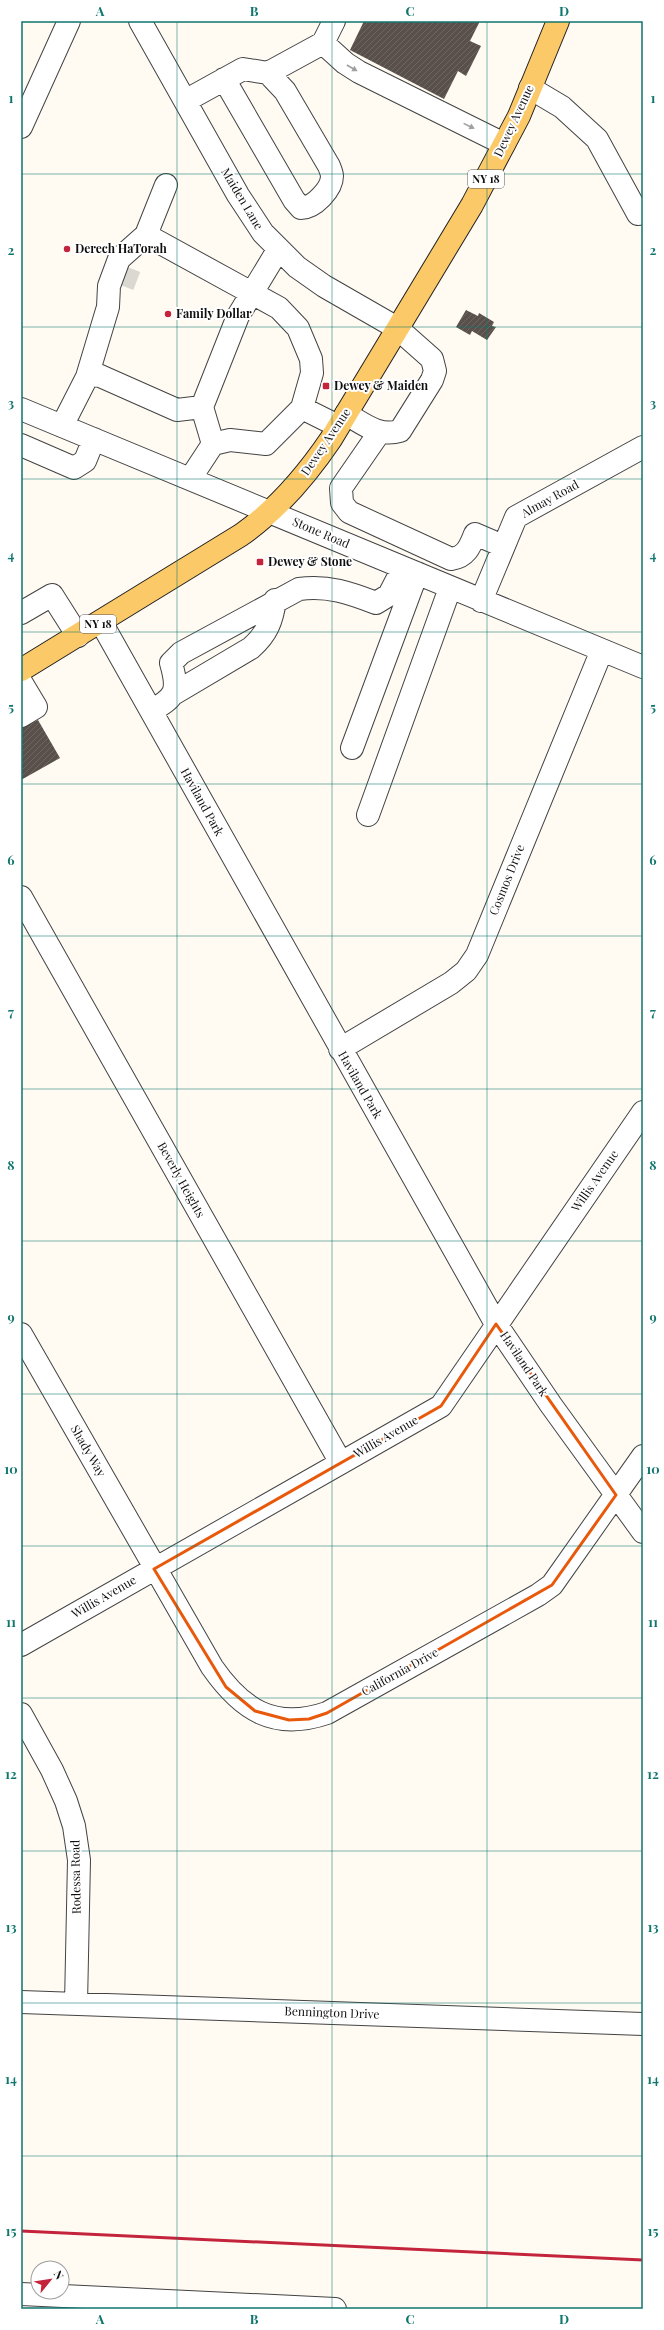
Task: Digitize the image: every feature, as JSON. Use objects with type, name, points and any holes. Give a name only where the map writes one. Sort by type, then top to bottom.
[{"type":"main road","name":"Dewey Avenue","points":[[21,670],[241,535],[272,512],[310,469],[342,420],[472,205],[504,144],[530,88],[558,21]]},
{"type":"street","points":[[21,127],[69,21]]},
{"type":"street","name":"Maiden Lane","points":[[140,21],[250,214],[278,250],[297,267],[324,286],[397,328],[432,359],[435,371],[432,380],[400,431],[390,434],[379,433]]},
{"type":"street","points":[[268,73],[323,43],[334,21]]},
{"type":"street","points":[[323,43],[345,64],[504,144]]},
{"type":"street","points":[[186,100],[224,79],[243,69],[268,73],[285,91],[329,166],[332,176],[328,187],[314,204],[307,208],[302,208],[294,200],[224,79]]},
{"type":"street","points":[[530,88],[562,107],[597,139],[634,216]]},
{"type":"street","points":[[108,307],[127,277],[141,239],[166,185]]},
{"type":"street","points":[[141,239],[253,292],[279,308],[298,328],[311,359],[312,373],[302,408],[266,444],[230,440],[213,444],[190,479]]},
{"type":"street","points":[[62,426],[87,377],[108,307],[109,286],[119,259],[141,239]]},
{"type":"street","points":[[213,444],[202,407],[238,316],[278,250]]},
{"type":"street","points":[[87,377],[98,374],[177,410],[202,407]]},
{"type":"street","points":[[302,408],[379,433],[341,488],[340,496],[345,508],[451,559],[461,556],[468,551],[475,534],[503,546]]},
{"type":"street","name":"Stone Road","points":[[21,409],[643,667]]},
{"type":"street","points":[[21,445],[74,468],[85,461],[94,439]]},
{"type":"street","name":"Almay Road","points":[[481,601],[516,518],[643,447]]},
{"type":"street","points":[[175,693],[176,680],[171,663],[181,652],[275,600],[300,589],[316,586],[341,590],[376,603],[389,595],[410,571]]},
{"type":"street","points":[[352,748],[410,571]]},
{"type":"street","points":[[368,815],[450,588]]},
{"type":"street","points":[[21,613],[52,595],[78,636]]},
{"type":"street","points":[[151,711],[166,702],[175,693],[251,648],[262,639],[270,627],[275,600]]},
{"type":"street","name":"Haviland Park","points":[[101,622],[496,1324],[551,1405],[643,1532]]},
{"type":"street","name":"Cosmos Drive","points":[[340,1049],[451,983],[466,971],[477,955],[602,650]]},
{"type":"street","points":[[21,682],[36,707],[21,716]]},
{"type":"street","name":"Beverly Heights","points":[[21,897],[341,1463]]},
{"type":"street","name":"Willis Avenue","points":[[21,1645],[441,1406],[643,1112]]},
{"type":"street","name":"Shady Way","points":[[21,1334],[154,1569]]},
{"type":"street","name":"California Drive","points":[[154,1569],[226,1687],[255,1711],[270,1717],[289,1720],[309,1719],[328,1713],[538,1595],[552,1585],[643,1456]]},
{"type":"street","name":"Rodessa Road","points":[[21,1714],[52,1770],[66,1801],[74,1826],[78,1860],[76,2004]]},
{"type":"street","name":"Bennington Drive","points":[[21,2002],[643,2024]]},
{"type":"street","points":[[21,2294],[335,2309]]},
{"type":"highlighted area","points":[[496,1324],[616,1495],[552,1585],[327,1713],[309,1719],[289,1720],[255,1711],[226,1687],[154,1569],[441,1406]]},
{"type":"building","points":[[364,21],[480,21],[470,41],[481,46],[466,76],[458,71],[444,99],[350,50]]},
{"type":"building","points":[[466,310],[478,316],[479,313],[494,322],[492,326],[496,327],[487,340],[472,331],[470,335],[456,327]]},
{"type":"building","points":[[38,720],[60,758],[21,780],[21,728]]},
{"type":"tunnel","points":[[123,286],[130,268]]},
{"type":"railway","points":[[21,2231],[643,2260]]},
{"type":"place","name":"Derech HaTorah","points":[[67,249]]},
{"type":"place","name":"Family Dollar","points":[[168,314]]},
{"type":"place","name":"Dewey & Maiden","points":[[326,386]]},
{"type":"place","name":"Dewey & Stone","points":[[260,562]]}]
